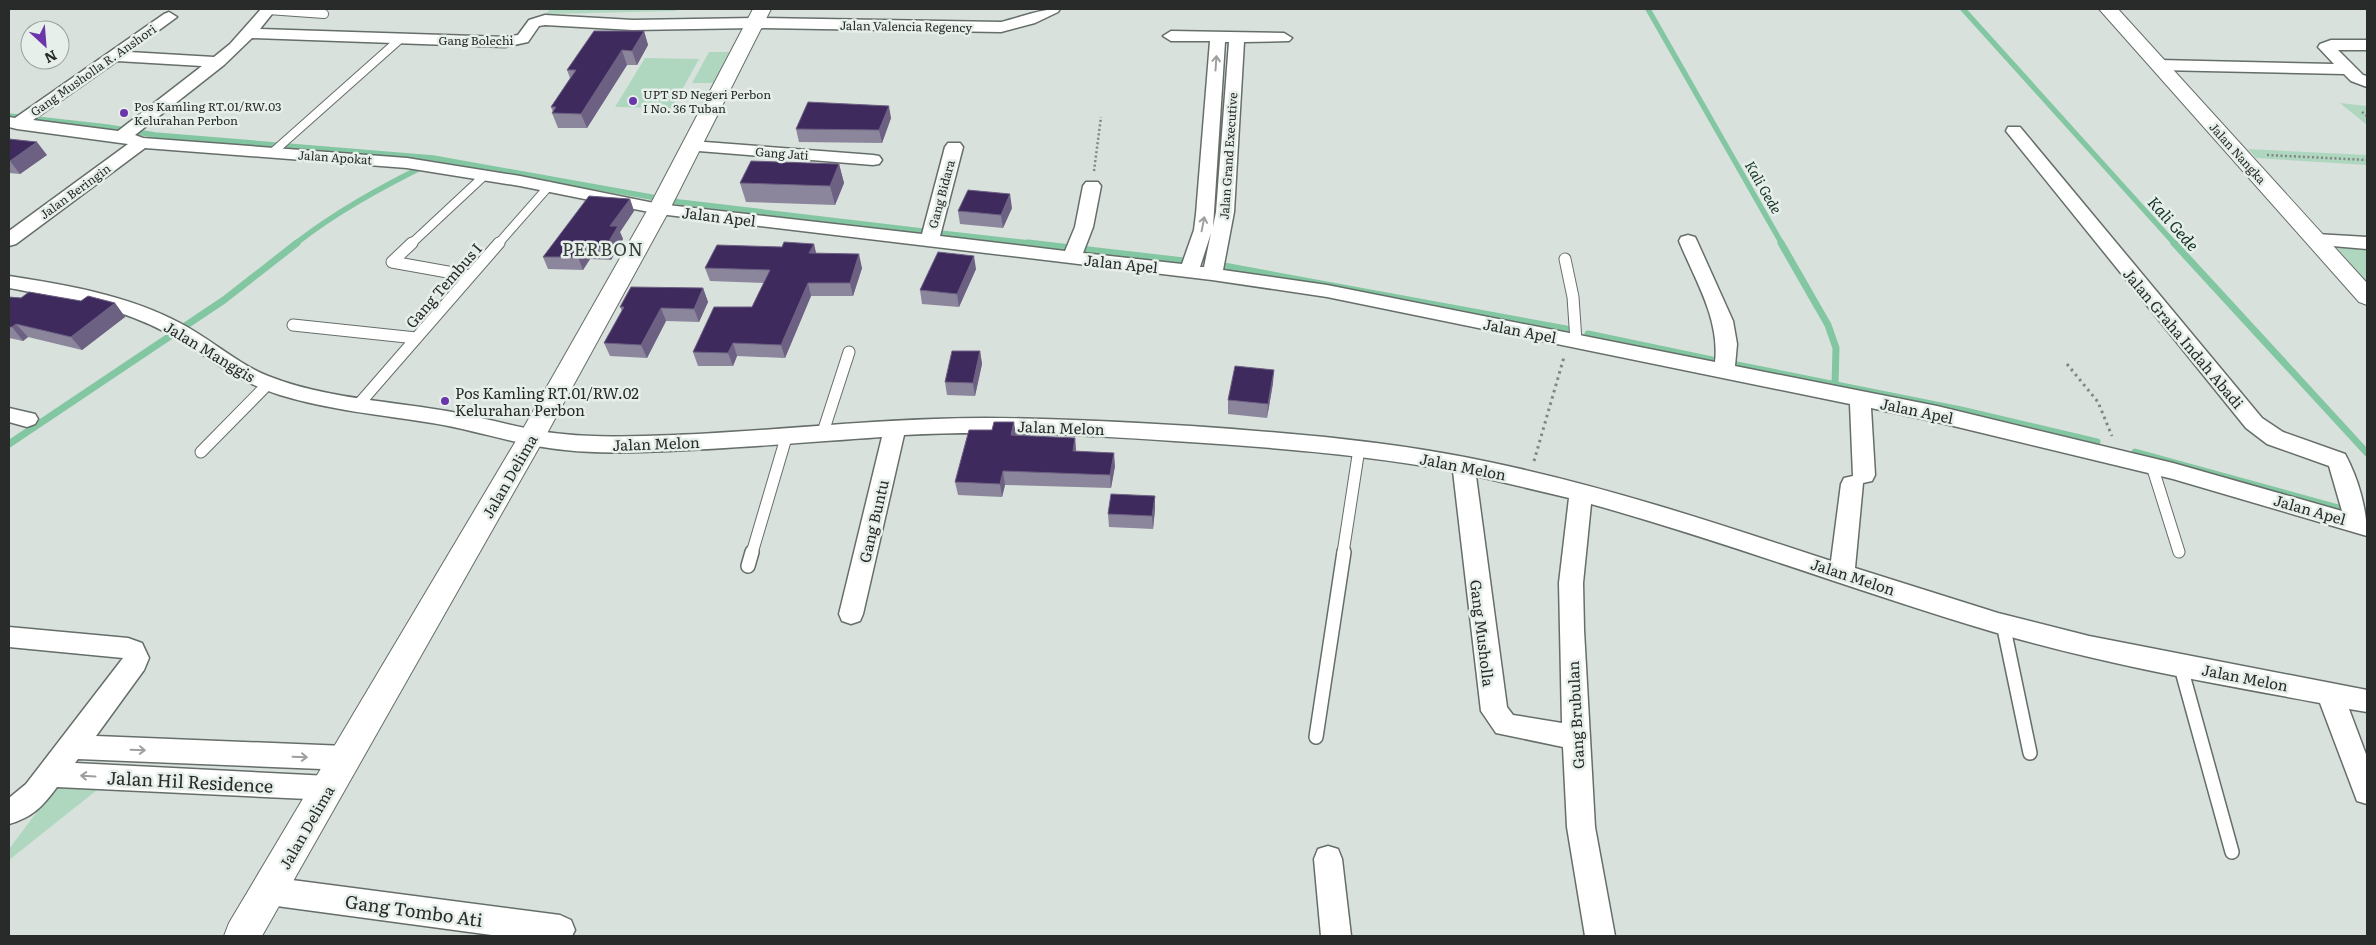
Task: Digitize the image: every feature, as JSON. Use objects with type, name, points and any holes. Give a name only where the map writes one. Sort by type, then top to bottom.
[{"type":"street","name":"Jalan Beringin","points":[[9,240],[236,47],[269,9]]},
{"type":"street","name":"Jalan Valencia Regency","points":[[758,16],[1001,27],[1030,20],[1053,9]]},
{"type":"street","name":"Jalan Nangka","points":[[2108,9],[2367,298]]},
{"type":"street","name":"Gang Bolechi","points":[[249,33],[399,40],[514,42],[526,37],[534,23],[542,20],[633,25],[758,16]]},
{"type":"street","name":"Jalan Delima","points":[[242,936],[532,437],[663,201],[758,16]]},
{"type":"street","name":"Gang Musholla R. Anshori","points":[[21,119],[169,17]]},
{"type":"street","points":[[1171,36],[1284,38]]},
{"type":"street","name":"Jalan Grand Executive","points":[[1189,271],[1198,246],[1205,214],[1218,37]]},
{"type":"street","name":"Jalan Grand Executive","points":[[1212,274],[1225,212],[1237,37]]},
{"type":"street","points":[[2367,45],[2326,46],[2357,78],[2367,82]]},
{"type":"street","points":[[111,56],[218,62]]},
{"type":"street","points":[[2159,66],[2348,69]]},
{"type":"street","name":"Jalan Apokat","points":[[21,119],[132,135],[277,148],[406,163],[548,186],[663,201]]},
{"type":"street","points":[[1212,128],[1231,128]]},
{"type":"street","name":"Jalan Graha Indah Abadi","points":[[2014,131],[2254,423],[2275,438],[2337,460],[2358,518]]},
{"type":"street","name":"Gang Jati","points":[[692,146],[873,160]]},
{"type":"street","name":"Gang Bidara","points":[[929,242],[954,147]]},
{"type":"street","points":[[1075,252],[1092,186]]},
{"type":"street","name":"Jalan Apel","points":[[663,201],[929,242],[1075,252],[1327,291],[1724,370],[2013,431],[2358,518]]},
{"type":"street","points":[[2316,240],[2367,243]]},
{"type":"street","points":[[1688,242],[1723,321],[1727,344],[1724,370]]},
{"type":"street","points":[[1198,246],[1218,249]]},
{"type":"street","name":"Jalan Manggis","points":[[9,282],[98,298],[154,318],[191,338],[233,368],[268,384],[359,404],[467,422],[532,437]]},
{"type":"street","points":[[1842,573],[1858,479],[1860,398]]},
{"type":"street","name":"Jalan Melon","points":[[532,437],[550,441],[609,444],[786,438],[973,425],[1037,426],[1261,439],[1359,449],[1463,465],[1581,493],[1672,518],[2003,624],[2180,664],[2367,701]]},
{"type":"street","name":"Gang Buntu","points":[[851,614],[894,429]]},
{"type":"street","name":"Gang Musholla","points":[[1463,465],[1494,712],[1505,725],[1576,737]]},
{"type":"street","name":"Gang Brubulan","points":[[1581,493],[1571,583],[1571,630],[1581,827],[1600,936]]},
{"type":"street","points":[[9,637],[128,648],[136,654],[131,670],[51,774],[28,802],[20,808],[9,811]]},
{"type":"street","points":[[2330,694],[2367,792]]},
{"type":"street","name":"Jalan Hil Residence","points":[[72,747],[346,758]]},
{"type":"street","name":"Jalan Hil Residence","points":[[51,774],[329,788]]},
{"type":"street","points":[[1328,860],[1336,936]]},
{"type":"street","name":"Gang Tombo Ati","points":[[269,891],[560,930]]},
{"type":"lane","points":[[269,9],[324,14]]},
{"type":"lane","points":[[277,148],[371,67],[399,40]]},
{"type":"lane","points":[[470,276],[397,265],[392,262],[485,175]]},
{"type":"lane","name":"Gang Tembus I","points":[[359,404],[548,186]]},
{"type":"lane","points":[[1565,260],[1573,297],[1572,340]]},
{"type":"lane","points":[[293,324],[344,332],[416,338]]},
{"type":"lane","points":[[822,435],[849,352]]},
{"type":"lane","points":[[201,452],[268,384]]},
{"type":"lane","points":[[748,566],[786,438]]},
{"type":"lane","points":[[1316,737],[1359,449]]},
{"type":"lane","points":[[2152,466],[2179,552]]},
{"type":"lane","points":[[2003,624],[2030,753]]},
{"type":"lane","points":[[2180,664],[2232,852]]},
{"type":"path","points":[[2362,112],[2367,116]]},
{"type":"path","points":[[1092,186],[1101,117]]},
{"type":"path","points":[[2238,154],[2367,160]]},
{"type":"path","points":[[1529,480],[1572,340]]},
{"type":"path","points":[[2067,364],[2092,393],[2104,411],[2118,458]]},
{"type":"green space","points":[[550,9],[677,9],[676,11],[546,14]]},
{"type":"green space","points":[[709,52],[729,52],[713,83],[692,83]]},
{"type":"green space","points":[[645,58],[699,59],[672,108],[615,107]]},
{"type":"green space","points":[[2340,103],[2367,106],[2367,125]]},
{"type":"green space","points":[[2248,149],[2367,155],[2367,165],[2256,158]]},
{"type":"green space","points":[[2336,247],[2367,249],[2367,282]]},
{"type":"green space","points":[[58,784],[102,786],[9,860],[9,849]]},
{"type":"building","points":[[594,31],[644,31],[632,51],[622,50],[581,114],[552,113],[556,107],[551,107],[576,70],[567,70]]},
{"type":"building","points":[[808,102],[889,106],[879,130],[796,129]]},
{"type":"building","points":[[9,139],[37,142],[9,161]]},
{"type":"building","points":[[751,161],[839,164],[830,186],[740,183]]},
{"type":"building","points":[[968,190],[1010,194],[1001,215],[958,211]]},
{"type":"building","points":[[589,196],[630,199],[610,226],[618,226],[605,248],[585,247],[578,257],[543,257]]},
{"type":"building","points":[[784,242],[814,244],[809,253],[859,254],[850,283],[808,283],[781,345],[733,343],[728,353],[693,352],[714,307],[752,307],[770,270],[705,268],[717,245],[782,247]]},
{"type":"building","points":[[938,252],[974,256],[957,294],[920,290]]},
{"type":"building","points":[[631,287],[703,288],[694,309],[661,308],[641,345],[604,343],[624,307],[620,307]]},
{"type":"building","points":[[29,292],[81,301],[88,296],[115,303],[71,337],[16,324],[9,327],[9,297],[21,298]]},
{"type":"building","points":[[952,351],[980,351],[973,383],[945,382]]},
{"type":"building","points":[[1235,366],[1274,370],[1268,404],[1228,400]]},
{"type":"building","points":[[994,422],[1014,422],[1011,435],[1075,438],[1073,451],[1114,453],[1110,475],[1003,471],[1000,484],[955,482],[969,430],[992,430]]},
{"type":"building","points":[[1111,494],[1155,496],[1152,516],[1108,514]]},
{"type":"waterway","name":"Kali Gede","points":[[1648,9],[1782,244]]},
{"type":"waterway","name":"Kali Gede","points":[[1963,9],[2175,244]]},
{"type":"waterway","points":[[9,116],[107,127],[155,135],[433,158],[679,202],[922,231]]},
{"type":"waterway","points":[[295,244],[326,221],[359,201],[426,165]]},
{"type":"waterway","points":[[940,233],[1039,244]]},
{"type":"waterway","points":[[9,444],[224,300],[297,243]]},
{"type":"waterway","points":[[1028,243],[1184,261]]},
{"type":"waterway","name":"Kali Gede","points":[[1781,243],[1828,325],[1836,348],[1835,385]]},
{"type":"waterway","name":"Kali Gede","points":[[2174,243],[2367,453]]},
{"type":"waterway","points":[[1224,266],[1566,329]]},
{"type":"waterway","points":[[1588,334],[1712,360]]},
{"type":"waterway","points":[[1737,365],[1835,385]]},
{"type":"waterway","points":[[1835,385],[1961,410],[2097,442]]},
{"type":"waterway","points":[[2135,452],[2367,516]]},
{"type":"place","name":"UPT SD Negeri Perbon I No. 36 Tuban","points":[[633,101]]},
{"type":"place","name":"Pos Kamling RT.01/RW.03 Kelurahan Perbon","points":[[124,113]]},
{"type":"place","name":"Pos Kamling RT.01/RW.02 Kelurahan Perbon","points":[[445,401]]},
{"type":"district","name":"PERBON","points":[[603,248]]}]
